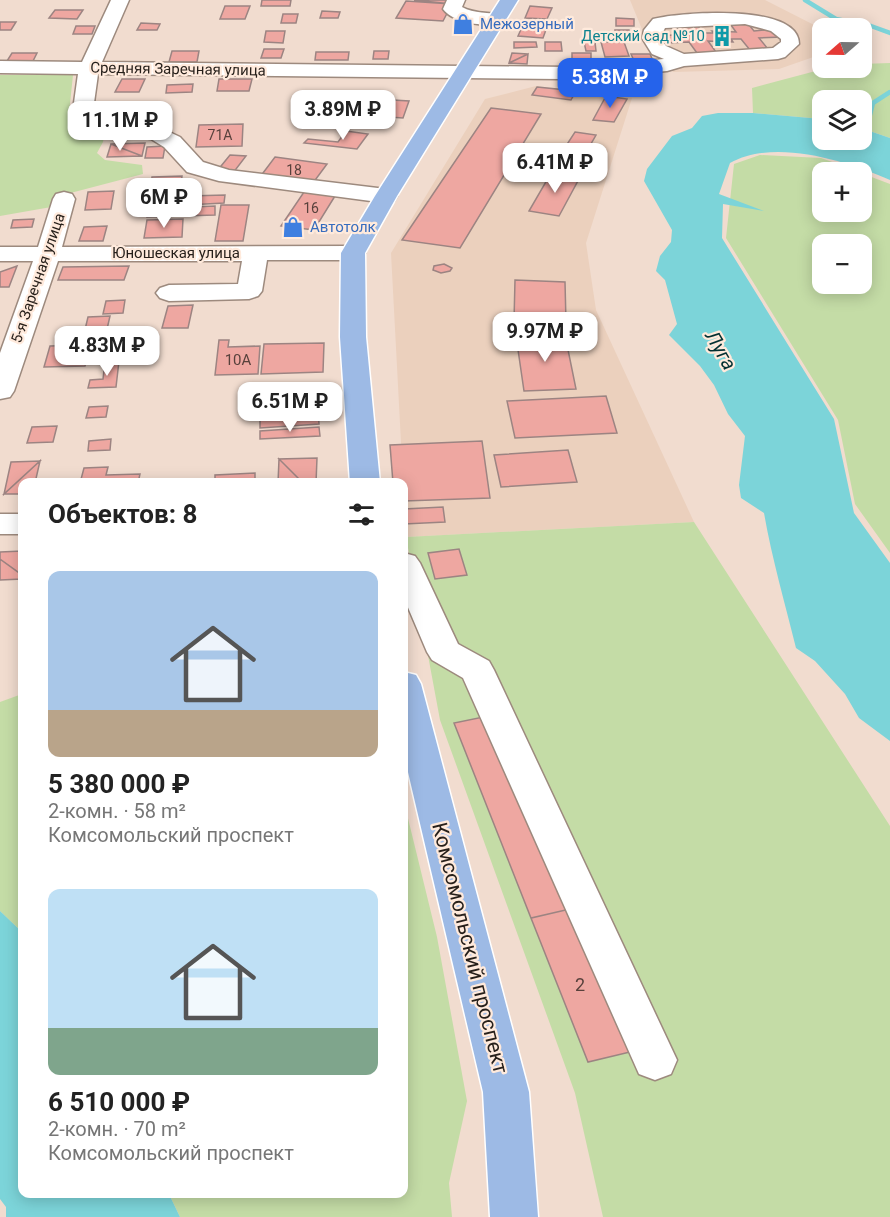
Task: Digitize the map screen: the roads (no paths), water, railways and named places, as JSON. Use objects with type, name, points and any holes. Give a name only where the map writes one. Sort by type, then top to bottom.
[{"type":"main road","points":[[365,478],[353,337],[353,253],[502,10]]},
{"type":"main road","name":"Комсомольский проспект","points":[[408,700],[506,1092],[514,1217]]},
{"type":"street","points":[[83,110],[89,69],[120,0]]},
{"type":"street","points":[[456,0],[452,9],[457,13],[502,10]]},
{"type":"street","points":[[691,0],[706,20]]},
{"type":"street","name":"Средняя Заречная улица","points":[[0,67],[464,71],[574,81],[667,65],[681,60],[778,53],[790,44],[790,38],[784,30],[764,21],[746,18],[706,20]]},
{"type":"street","points":[[681,60],[655,46],[651,38],[653,30],[660,23],[706,20]]},
{"type":"street","points":[[137,132],[156,133],[172,142],[195,167],[226,176],[386,196]]},
{"type":"street","name":"5-я Заречная улица","points":[[2,378],[48,254],[64,199]]},
{"type":"street","points":[[0,238],[39,246],[48,254]]},
{"type":"street","points":[[169,293],[249,291],[256,253]]},
{"type":"street","name":"Юношеская улица","points":[[0,254],[353,253]]},
{"type":"street","points":[[0,524],[18,524]]},
{"type":"street","points":[[408,572],[444,652],[477,670],[655,1060]]},
{"type":"water","name":"Луга","points":[[718,113],[753,113],[812,118],[812,150],[872,150],[872,132],[890,138],[890,180],[872,173],[872,162],[839,162],[789,152],[768,152],[730,163],[719,194],[764,211],[723,204],[722,238],[834,419],[854,513],[890,563],[890,741],[859,718],[845,694],[815,661],[796,648],[764,513],[741,498],[739,485],[745,436],[728,414],[714,385],[700,366],[669,335],[677,324],[665,280],[656,271],[660,256],[671,242],[672,230],[644,181],[647,169],[672,136],[692,128],[702,116]]},
{"type":"water","points":[[0,911],[18,928],[18,1198],[171,1198],[180,1217],[6,1217],[6,1207],[0,1199]]},
{"type":"waterway","points":[[805,0],[836,19],[871,26],[890,33]]},
{"type":"waterway","points":[[872,107],[873,103],[890,92]]},
{"type":"place","name":"Межозерный","points":[[463,24]]},
{"type":"place","name":"Детский сад №10","points":[[722,36]]},
{"type":"place","name":"Автотолк","points":[[293,227]]}]
